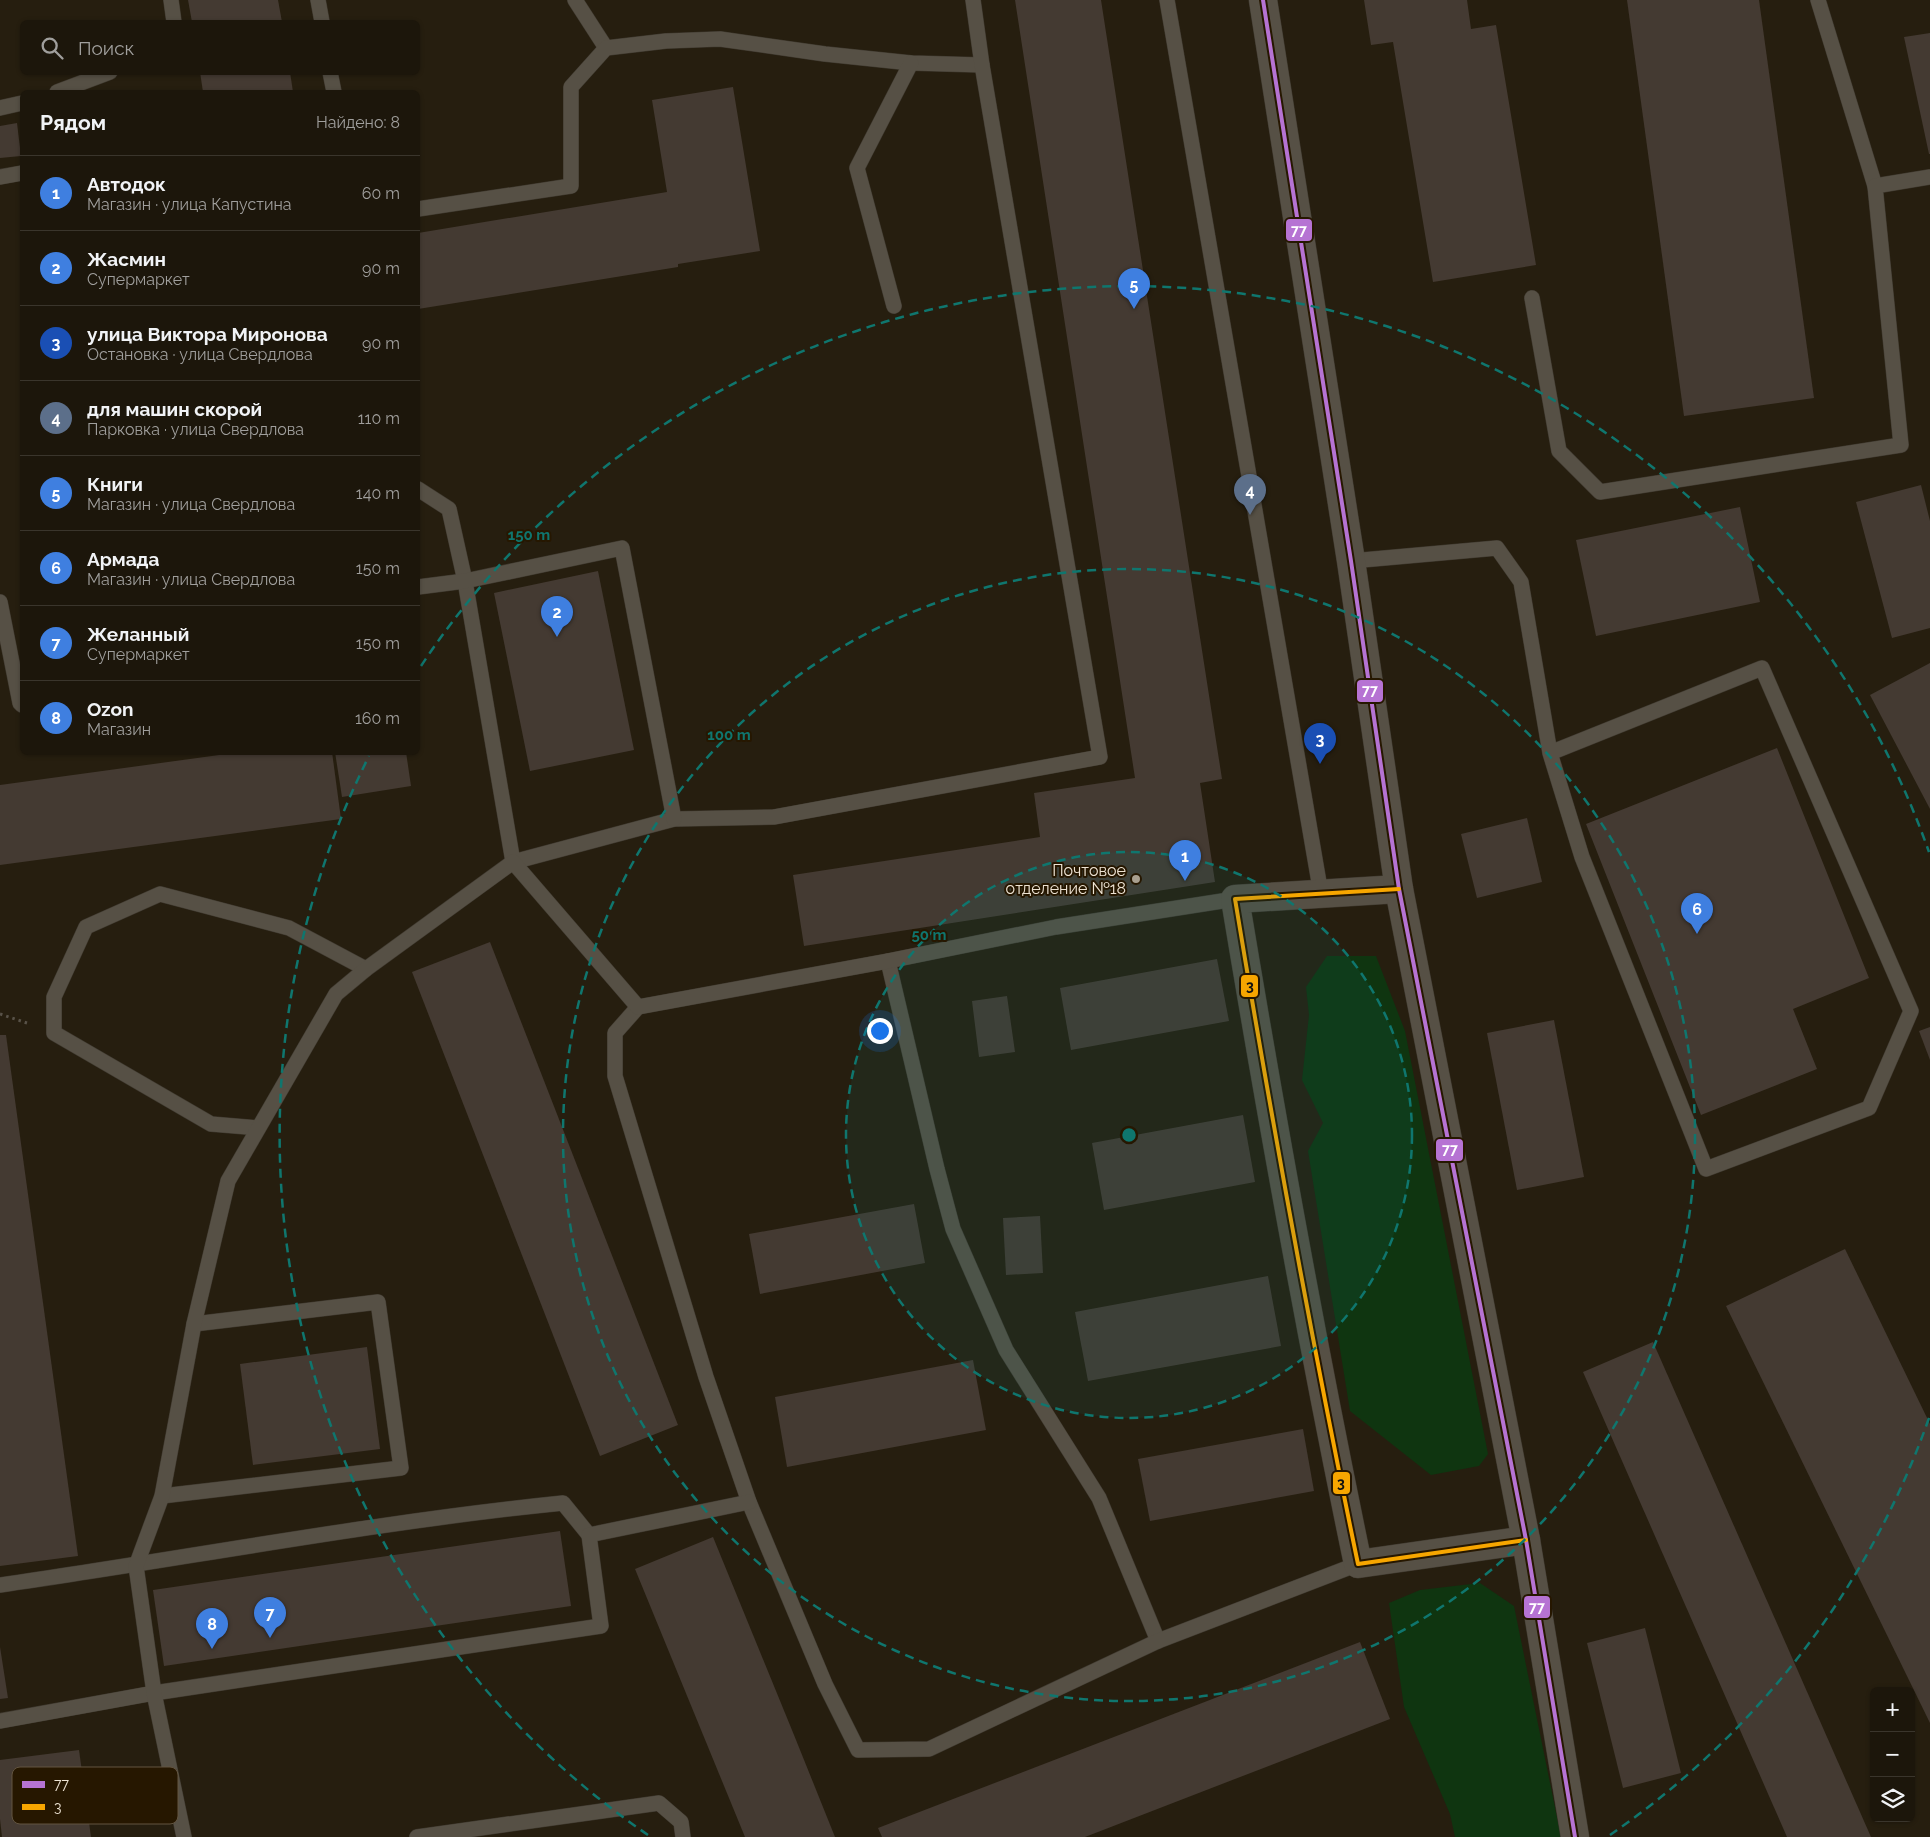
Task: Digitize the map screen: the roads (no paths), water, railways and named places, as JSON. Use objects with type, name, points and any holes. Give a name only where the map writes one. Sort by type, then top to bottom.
[{"type":"street","points":[[1263,0],[1351,561],[1399,889],[1526,1540],[1575,1837]]},
{"type":"street","points":[[1399,889],[1235,900],[1263,1070],[1319,1373],[1358,1564],[1526,1540]]},
{"type":"lane","points":[[170,0],[174,20]]},
{"type":"lane","points":[[318,0],[322,20]]},
{"type":"lane","points":[[575,0],[606,48]]},
{"type":"lane","points":[[169,1767],[154,1693],[136,1566],[162,1496],[194,1324],[228,1181],[320,1026],[336,994],[366,969],[513,862],[674,819],[774,817],[1100,757],[982,65],[973,0]]},
{"type":"lane","points":[[1167,0],[1321,894]]},
{"type":"lane","points":[[1532,298],[1560,451],[1600,492],[1901,445],[1874,186],[1818,0]]},
{"type":"lane","points":[[420,209],[571,186],[571,87],[606,48],[666,41],[720,39],[825,54],[911,63],[982,65]]},
{"type":"lane","points":[[894,306],[857,168],[911,63]]},
{"type":"lane","points":[[70,90],[97,86],[107,75]]},
{"type":"lane","points":[[331,75],[334,90]]},
{"type":"lane","points":[[0,108],[20,103]]},
{"type":"lane","points":[[0,177],[20,174]]},
{"type":"lane","points":[[1874,186],[1930,177]]},
{"type":"lane","points":[[420,490],[449,509],[465,580],[513,862],[638,1007]]},
{"type":"lane","points":[[420,587],[465,580],[622,548],[674,819]]},
{"type":"lane","points":[[1351,561],[1497,548],[1522,582],[1550,753],[1582,856],[1706,1169],[1869,1108],[1911,1011],[1762,668],[1550,753]]},
{"type":"lane","points":[[0,602],[20,703]]},
{"type":"lane","points":[[258,1128],[211,1124],[54,1033],[54,997],[86,927],[160,894],[289,928],[366,969]]},
{"type":"lane","points":[[1235,900],[1056,927],[888,961],[638,1007],[615,1033],[615,1076],[706,1377],[749,1502],[825,1684],[858,1750],[929,1749],[1158,1641],[1358,1564]]},
{"type":"lane","points":[[888,961],[953,1229],[1006,1350],[1099,1498],[1158,1641]]},
{"type":"lane","points":[[162,1496],[401,1468],[378,1302],[194,1324]]},
{"type":"lane","points":[[0,1585],[136,1566],[474,1512],[563,1502],[589,1535],[600,1626],[154,1693],[0,1721]]},
{"type":"lane","points":[[589,1535],[749,1502]]},
{"type":"lane","points":[[417,1837],[658,1803],[681,1822],[684,1837]]},
{"type":"lane","points":[[178,1808],[184,1837]]},
{"type":"place","name":"Книги","points":[[1134,309]]},
{"type":"place","name":"для машин скорой","points":[[1250,515]]},
{"type":"place","name":"Жасмин","points":[[557,637]]},
{"type":"place","name":"улица Виктора Миронова","points":[[1320,764]]},
{"type":"place","name":"Почтовое отделение №18","points":[[1136,879]]},
{"type":"place","name":"Автодок","points":[[1185,881]]},
{"type":"place","name":"Армада","points":[[1697,934]]},
{"type":"place","name":"Желанный","points":[[270,1638]]},
{"type":"place","name":"Ozon","points":[[212,1649]]}]
